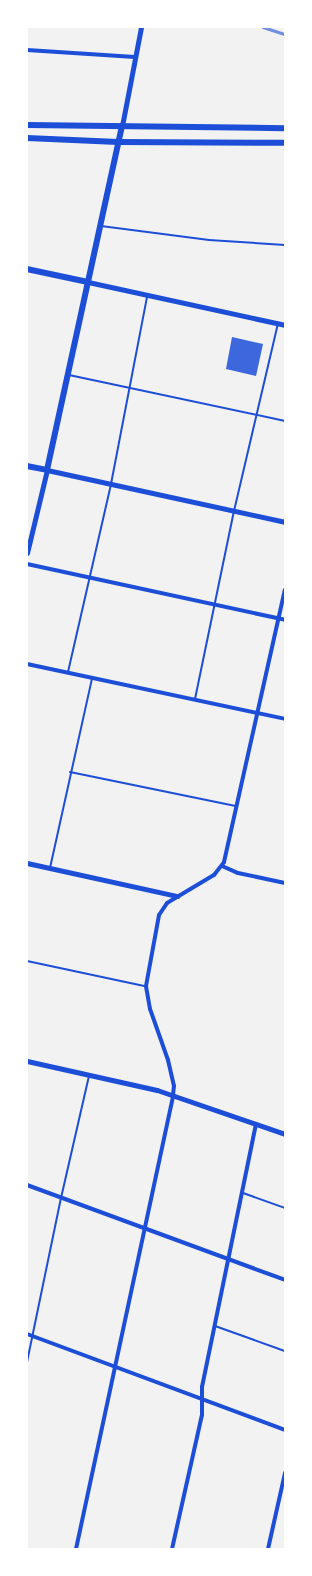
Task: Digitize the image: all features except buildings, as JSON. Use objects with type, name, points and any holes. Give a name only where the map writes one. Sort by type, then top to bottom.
[{"type":"main road","points":[[27,125],[285,128]]},
{"type":"main road","points":[[27,466],[47,470],[122,126]]},
{"type":"main road","points":[[27,138],[118,142],[285,143]]},
{"type":"main road","points":[[27,269],[88,282]]},
{"type":"street","points":[[122,126],[134,57],[141,27]]},
{"type":"street","points":[[27,50],[134,57]]},
{"type":"street","points":[[88,282],[148,293],[285,325]]},
{"type":"street","points":[[27,552],[47,470],[285,522]]},
{"type":"street","points":[[27,564],[285,620]]},
{"type":"street","points":[[76,1549],[146,1228],[173,1095],[168,1060],[150,1009],[146,986],[159,915],[167,903],[214,875],[222,866],[237,807],[256,712],[285,590]]},
{"type":"street","points":[[27,664],[285,719]]},
{"type":"street","points":[[27,863],[177,896]]},
{"type":"street","points":[[222,866],[238,873],[285,883]]},
{"type":"street","points":[[27,1061],[173,1095],[285,1134]]},
{"type":"street","points":[[172,1549],[202,1415],[202,1387],[256,1124]]},
{"type":"street","points":[[27,1184],[61,1198],[285,1280]]},
{"type":"street","points":[[27,1334],[285,1430]]},
{"type":"street","points":[[268,1549],[285,1473]]},
{"type":"lane","points":[[100,226],[209,240],[285,245]]},
{"type":"lane","points":[[67,673],[88,577],[111,484],[148,293]]},
{"type":"lane","points":[[194,699],[234,510],[279,323]]},
{"type":"lane","points":[[68,375],[285,421]]},
{"type":"lane","points":[[50,868],[92,678]]},
{"type":"lane","points":[[70,772],[237,807]]},
{"type":"lane","points":[[27,961],[146,986]]},
{"type":"lane","points":[[27,1362],[61,1198],[89,1075]]},
{"type":"lane","points":[[242,1193],[285,1208]]},
{"type":"lane","points":[[215,1326],[285,1351]]},
{"type":"railway","points":[[263,27],[285,34]]}]
